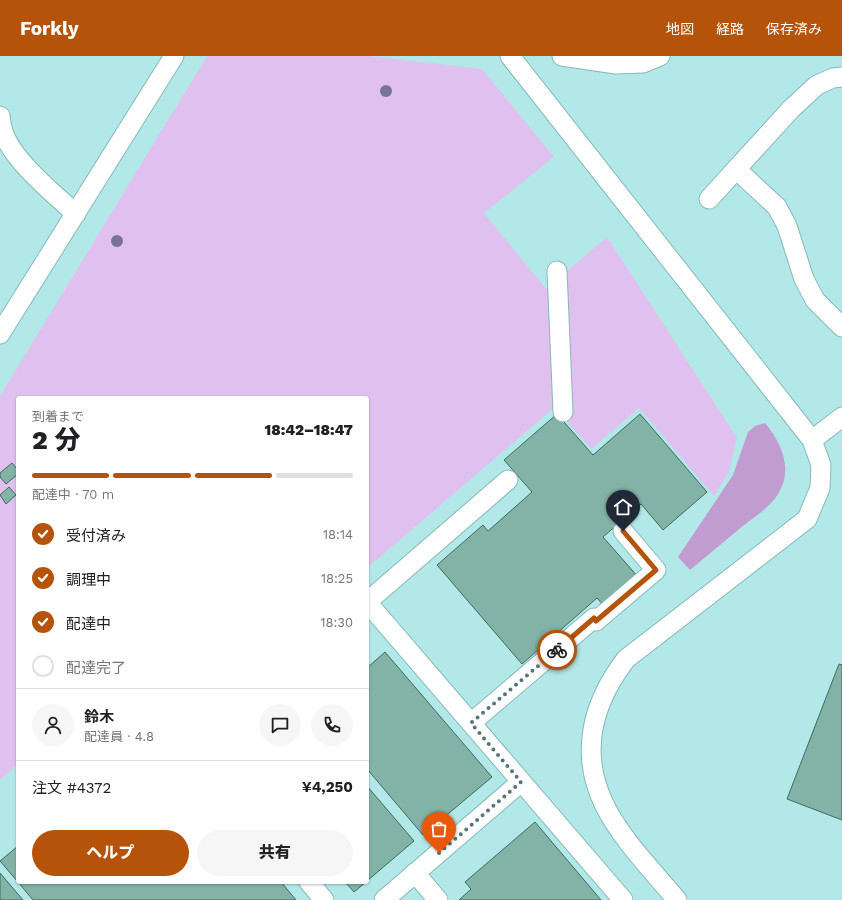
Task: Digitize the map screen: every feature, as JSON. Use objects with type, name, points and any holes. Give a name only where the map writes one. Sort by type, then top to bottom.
[{"type":"street","points":[[0,334],[174,56]]},
{"type":"street","points":[[510,56],[812,440],[821,465],[820,488],[807,519],[626,659],[610,679],[599,703],[592,728],[591,754],[595,779],[604,803],[625,836],[677,900]]},
{"type":"street","points":[[562,56],[616,64],[643,63],[660,56]]},
{"type":"street","points":[[709,199],[791,109],[817,85],[833,78],[842,77]]},
{"type":"street","points":[[0,116],[3,132],[14,153],[76,214]]},
{"type":"street","points":[[736,170],[777,207],[787,226],[808,286],[815,300],[842,327]]},
{"type":"street","points":[[557,271],[563,412]]},
{"type":"street","points":[[812,440],[842,417]]},
{"type":"street","points":[[369,600],[508,480]]},
{"type":"street","points":[[471,723],[594,618],[596,621],[656,570],[623,531]]},
{"type":"street","points":[[369,604],[622,900]]},
{"type":"street","points":[[384,900],[521,782]]},
{"type":"street","points":[[415,874],[438,900]]},
{"type":"street","points":[[311,884],[324,900]]},
{"type":"shaded area","points":[[207,56],[369,56],[482,69],[554,157],[484,213],[546,289],[607,237],[737,438],[729,472],[714,496],[639,408],[591,449],[555,407],[369,566],[369,396],[16,396],[16,766],[0,780],[0,396]]},
{"type":"shaded area","points":[[765,423],[778,442],[785,462],[783,482],[779,492],[766,508],[690,570],[678,557],[733,475],[748,432],[755,426]]},
{"type":"building","points":[[557,414],[593,455],[640,414],[707,492],[663,530],[641,504],[603,537],[639,578],[605,607],[597,598],[522,664],[437,565],[483,525],[488,531],[532,492],[504,460]]},
{"type":"building","points":[[12,463],[16,468],[16,476],[6,484],[0,477],[0,473]]},
{"type":"building","points":[[9,487],[16,495],[6,504],[0,495]]},
{"type":"building","points":[[385,652],[492,777],[423,835],[369,771],[369,666]]},
{"type":"building","points":[[839,664],[842,665],[842,820],[787,799]]},
{"type":"building","points":[[369,788],[414,841],[369,879]]},
{"type":"building","points":[[535,822],[601,900],[459,900],[471,889],[465,882]]},
{"type":"building","points":[[16,848],[16,880],[0,861]]},
{"type":"building","points":[[0,873],[23,900],[0,900]]},
{"type":"building","points":[[20,884],[283,884],[296,900],[33,900]]},
{"type":"building","points":[[347,884],[364,884],[354,892]]},
{"type":"way so far","points":[[439,853],[521,782],[471,723],[557,650]]},
{"type":"route","points":[[557,650],[594,618],[596,621],[656,570],[623,531]]}]
